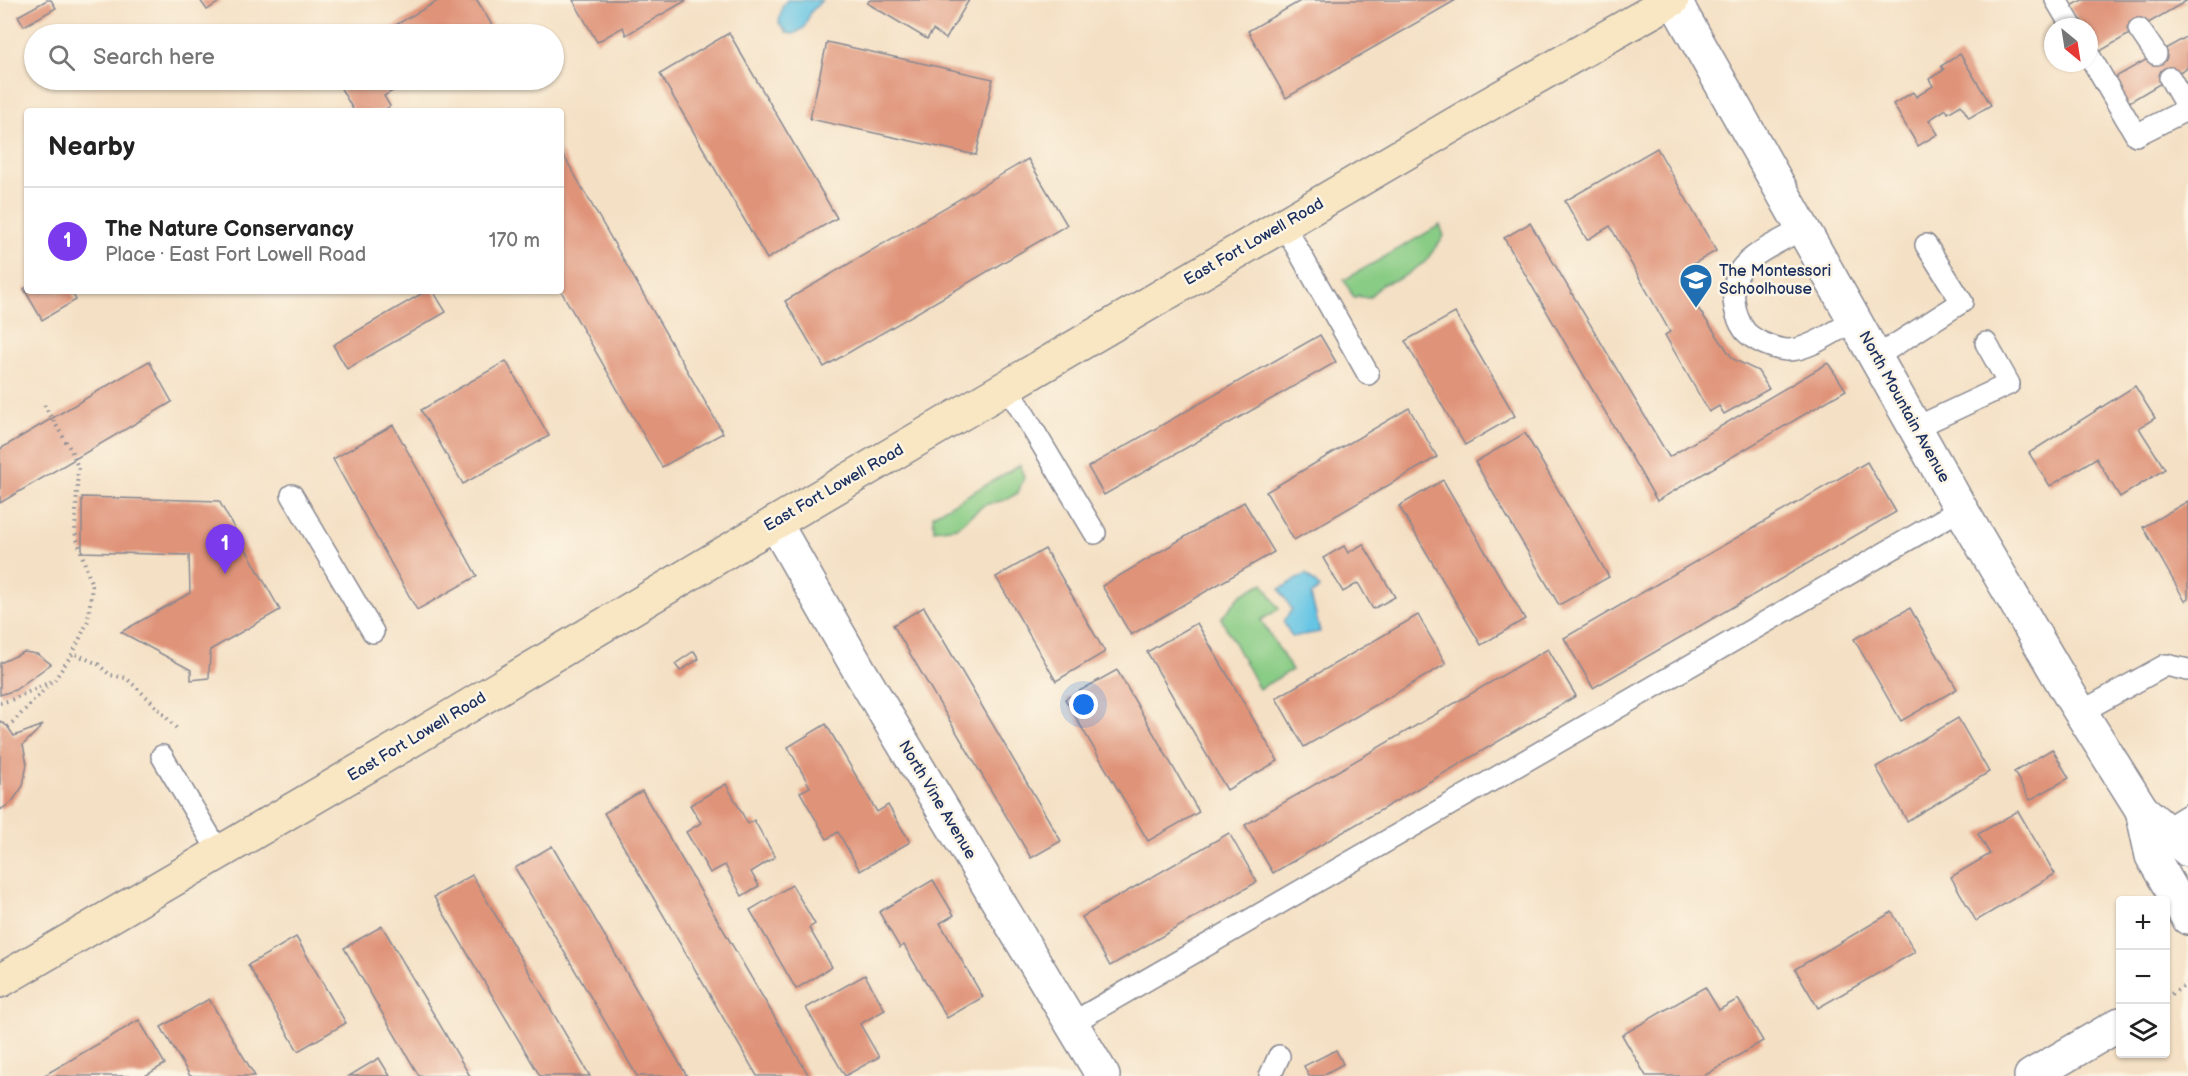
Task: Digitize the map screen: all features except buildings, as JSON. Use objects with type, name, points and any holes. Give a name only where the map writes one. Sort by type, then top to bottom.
[{"type":"main road","name":"East Fort Lowell Road","points":[[0,981],[410,741],[1007,386],[1673,0]]},
{"type":"street","name":"North Mountain Avenue","points":[[1673,0],[1961,509],[2080,712],[2171,826],[2152,856],[2188,918]]},
{"type":"street","name":"North Vine Avenue","points":[[775,523],[866,680],[1103,1076]]},
{"type":"street","points":[[2031,1076],[2116,1027]]},
{"type":"lane","points":[[2056,0],[2067,18]]},
{"type":"lane","points":[[2139,29],[2156,54]]},
{"type":"lane","points":[[2098,70],[2136,135],[2188,109],[2170,78]]},
{"type":"lane","points":[[1284,225],[1368,374]]},
{"type":"lane","points":[[1803,228],[1758,255],[1741,270],[1734,286],[1734,298],[1746,331],[1762,343],[1787,350],[1805,347],[1855,320]]},
{"type":"lane","points":[[1876,357],[1962,302],[1926,245]]},
{"type":"lane","points":[[1916,428],[2009,384],[1986,343]]},
{"type":"lane","points":[[1007,386],[1095,533]]},
{"type":"lane","points":[[292,495],[373,632]]},
{"type":"lane","points":[[1072,1023],[1961,509]]},
{"type":"lane","points":[[2080,712],[2188,652]]},
{"type":"lane","points":[[2166,665],[2188,670]]},
{"type":"lane","points":[[162,756],[219,852]]},
{"type":"lane","points":[[1270,1076],[1279,1056]]},
{"type":"path","points":[[8,727],[55,679],[73,653],[88,621],[92,586],[75,533],[78,467],[71,450],[44,405]]},
{"type":"path","points":[[73,653],[98,664],[110,675],[126,678],[180,733]]},
{"type":"path","points":[[0,703],[55,679]]},
{"type":"path","points":[[2170,995],[2188,984]]},
{"type":"green space","points":[[1440,225],[1444,236],[1425,262],[1401,278],[1383,284],[1369,297],[1359,295],[1354,298],[1344,280]]},
{"type":"green space","points":[[1020,465],[1024,477],[1018,493],[1005,500],[984,505],[957,527],[934,530],[933,515]]},
{"type":"green space","points":[[1263,583],[1279,609],[1261,620],[1292,670],[1259,689],[1221,618],[1241,595]]},
{"type":"water","points":[[787,0],[822,0],[810,13],[804,28],[794,34],[787,33],[779,23],[782,7]]},
{"type":"water","points":[[1306,574],[1320,588],[1311,595],[1320,632],[1292,637],[1283,621],[1292,610],[1280,589]]},
{"type":"place","name":"The Montessori Schoolhouse","points":[[1696,309]]},
{"type":"place","name":"The Nature Conservancy","points":[[225,574]]}]
